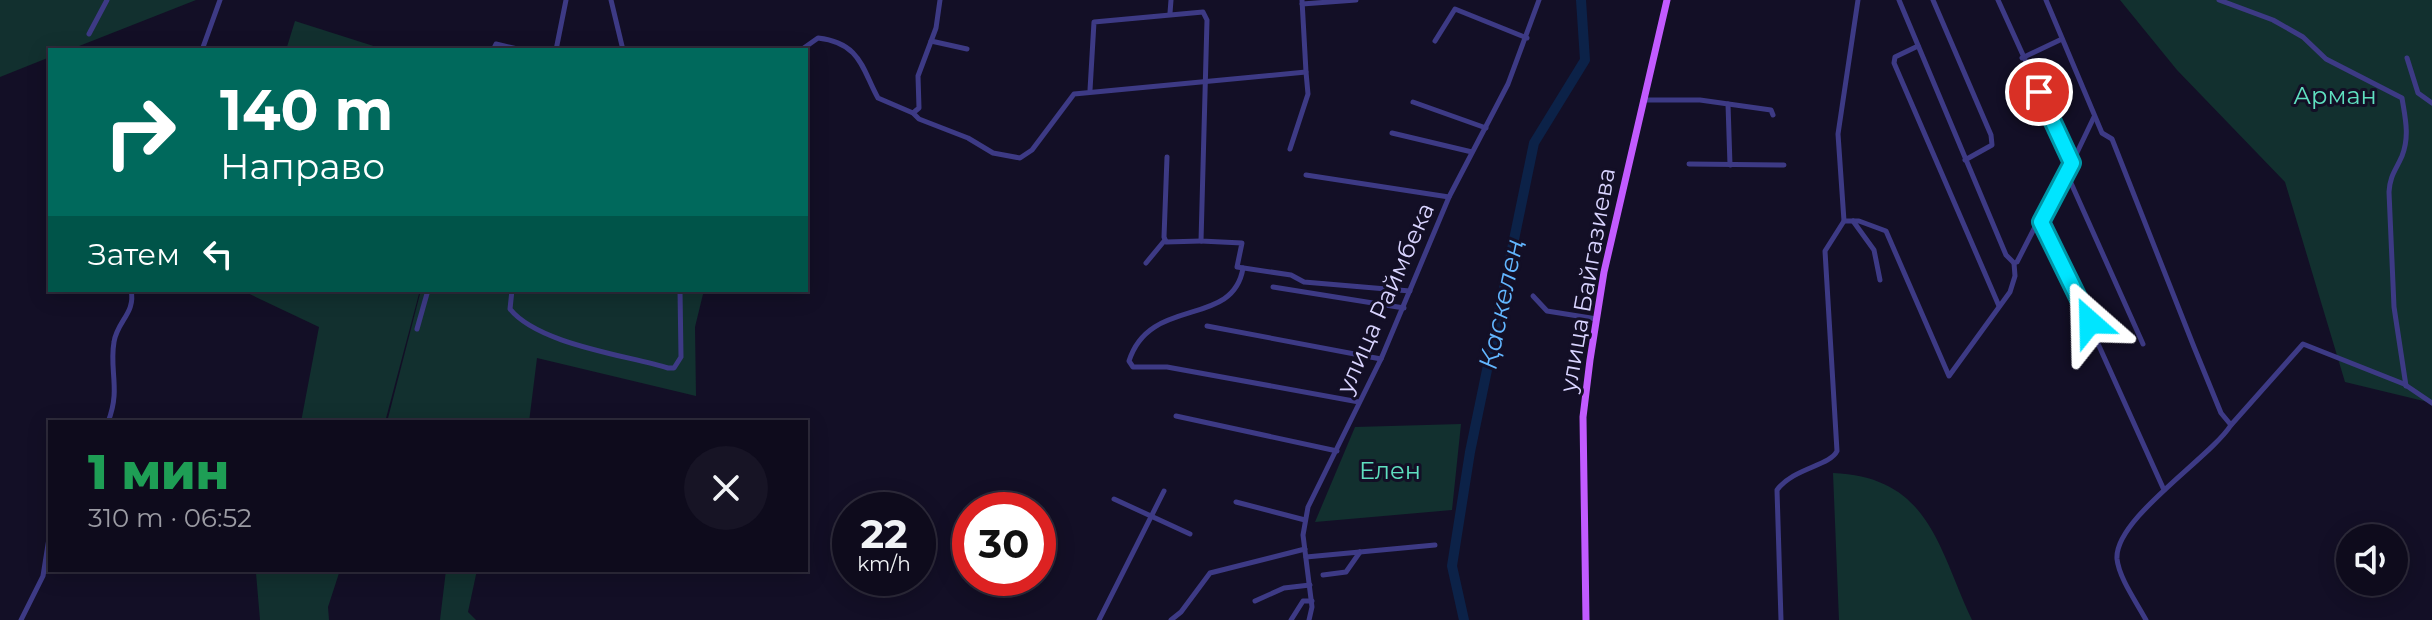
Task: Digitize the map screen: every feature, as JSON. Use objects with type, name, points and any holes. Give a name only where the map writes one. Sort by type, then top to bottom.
[{"type":"main road","name":"улица Байгазиева","points":[[1586,620],[1583,417],[1604,272],[1667,0]]},
{"type":"street","points":[[89,34],[107,0]]},
{"type":"street","points":[[203,48],[220,0]]},
{"type":"street","points":[[556,48],[566,0]]},
{"type":"street","points":[[611,0],[623,48]]},
{"type":"street","points":[[913,113],[919,108],[918,76],[931,41],[940,0]]},
{"type":"street","points":[[1170,13],[1171,0]]},
{"type":"street","points":[[1290,149],[1308,94],[1302,2],[1356,0]]},
{"type":"street","name":"улица Раймбека","points":[[1309,620],[1312,601],[1305,549],[1305,520],[1404,308],[1449,197],[1486,128],[1527,38],[1539,0]]},
{"type":"street","points":[[1781,620],[1775,510],[1777,490],[1785,481],[1836,455],[1825,251],[1844,221],[1838,134],[1858,0]]},
{"type":"street","points":[[1899,0],[2006,255],[2014,263]]},
{"type":"street","points":[[1933,0],[1991,135],[1992,145],[1988,149],[1965,160]]},
{"type":"street","points":[[1998,0],[2072,163]]},
{"type":"street","points":[[2046,0],[2102,133],[2112,139],[2221,413],[2231,425]]},
{"type":"street","points":[[2219,0],[2273,20],[2303,37],[2326,59],[2402,98],[2420,94]]},
{"type":"street","points":[[1435,41],[1455,9],[1527,38]]},
{"type":"street","points":[[1090,90],[1094,22],[1203,12],[1207,20],[1201,241]]},
{"type":"street","points":[[804,48],[818,38],[845,48],[864,64],[878,98],[913,113],[919,119],[968,138],[993,153],[1020,158],[1032,150],[1074,94],[1090,90],[1306,72]]},
{"type":"street","points":[[2022,58],[2062,39]]},
{"type":"street","points":[[931,41],[967,49]]},
{"type":"street","points":[[494,48],[496,44],[513,48]]},
{"type":"street","points":[[1918,46],[1895,57],[1894,63],[1999,306]]},
{"type":"street","points":[[2407,58],[2420,94],[2432,103]]},
{"type":"street","points":[[2402,98],[2407,122],[2406,137],[2401,159],[2391,173],[2389,192],[2394,307],[2406,386]]},
{"type":"street","points":[[1642,100],[1728,104],[1771,110],[1773,115]]},
{"type":"street","points":[[1413,102],[1486,128]]},
{"type":"street","points":[[1728,104],[1730,165]]},
{"type":"street","points":[[1844,221],[1886,231],[1949,376],[2014,285],[2014,263],[2041,222],[2095,116]]},
{"type":"street","points":[[1392,133],[1472,152]]},
{"type":"street","points":[[1146,263],[1165,240],[1167,157]]},
{"type":"street","points":[[1689,164],[1784,165]]},
{"type":"street","points":[[2067,174],[2143,344]]},
{"type":"street","points":[[1306,175],[1449,197]]},
{"type":"street","points":[[1852,221],[1874,250],[1880,280]]},
{"type":"street","points":[[2041,222],[2164,490]]},
{"type":"street","points":[[1165,240],[1242,243],[1237,267],[1320,284],[1410,291]]},
{"type":"street","points":[[1243,268],[1238,286],[1223,300],[1150,326],[1133,349],[1129,361],[1133,367],[1167,367],[1359,402]]},
{"type":"street","points":[[1305,292],[1320,284]]},
{"type":"street","points":[[1273,287],[1404,308]]},
{"type":"street","points":[[108,420],[117,381],[113,344],[132,309],[131,292]]},
{"type":"street","points":[[417,329],[427,292]]},
{"type":"street","points":[[512,292],[510,309],[528,324],[572,342],[668,368],[674,368],[681,357],[680,292]]},
{"type":"street","points":[[1533,296],[1547,311],[1597,319]]},
{"type":"street","points":[[1207,326],[1381,359]]},
{"type":"street","points":[[2146,620],[2118,563],[2118,553],[2138,518],[2231,425],[2303,344],[2406,386],[2432,403]]},
{"type":"street","points":[[1176,416],[1337,451]]},
{"type":"street","points":[[1099,620],[1164,491]]},
{"type":"street","points":[[1114,499],[1190,534]]},
{"type":"street","points":[[1236,502],[1305,520]]},
{"type":"street","points":[[21,620],[43,576],[48,545]]},
{"type":"street","points":[[1306,557],[1435,545]]},
{"type":"street","points":[[1171,620],[1181,612],[1210,573],[1305,549]]},
{"type":"street","points":[[1323,575],[1346,572],[1361,551]]},
{"type":"street","points":[[1255,601],[1284,588],[1310,585]]},
{"type":"street","points":[[1291,620],[1303,601],[1312,601]]},
{"type":"green space","points":[[0,0],[196,0],[74,48],[48,48],[48,58],[0,77]]},
{"type":"green space","name":"Арман","points":[[2120,0],[2432,0],[2432,403],[2345,382],[2285,182],[2177,70]]},
{"type":"green space","points":[[295,21],[380,48],[287,48]]},
{"type":"green space","points":[[245,292],[419,292],[386,420],[301,420],[319,327]]},
{"type":"green space","points":[[420,292],[704,292],[695,327],[696,396],[537,358],[529,420],[388,420]]},
{"type":"green space","name":"Елен","points":[[1461,424],[1452,510],[1315,522],[1355,427]]},
{"type":"green space","points":[[1833,473],[1865,478],[1891,488],[1911,502],[1939,543],[1972,620],[1839,620]]},
{"type":"green space","points":[[339,572],[328,607],[329,620],[260,620],[256,573]]},
{"type":"green space","points":[[446,572],[477,572],[468,612],[476,620],[440,620]]},
{"type":"waterway","name":"Қаскелең","points":[[1464,620],[1452,566],[1470,452],[1534,143],[1585,60],[1581,0]]},
{"type":"route","points":[[2039,92],[2072,163],[2041,222],[2048,230],[2090,322]]}]
